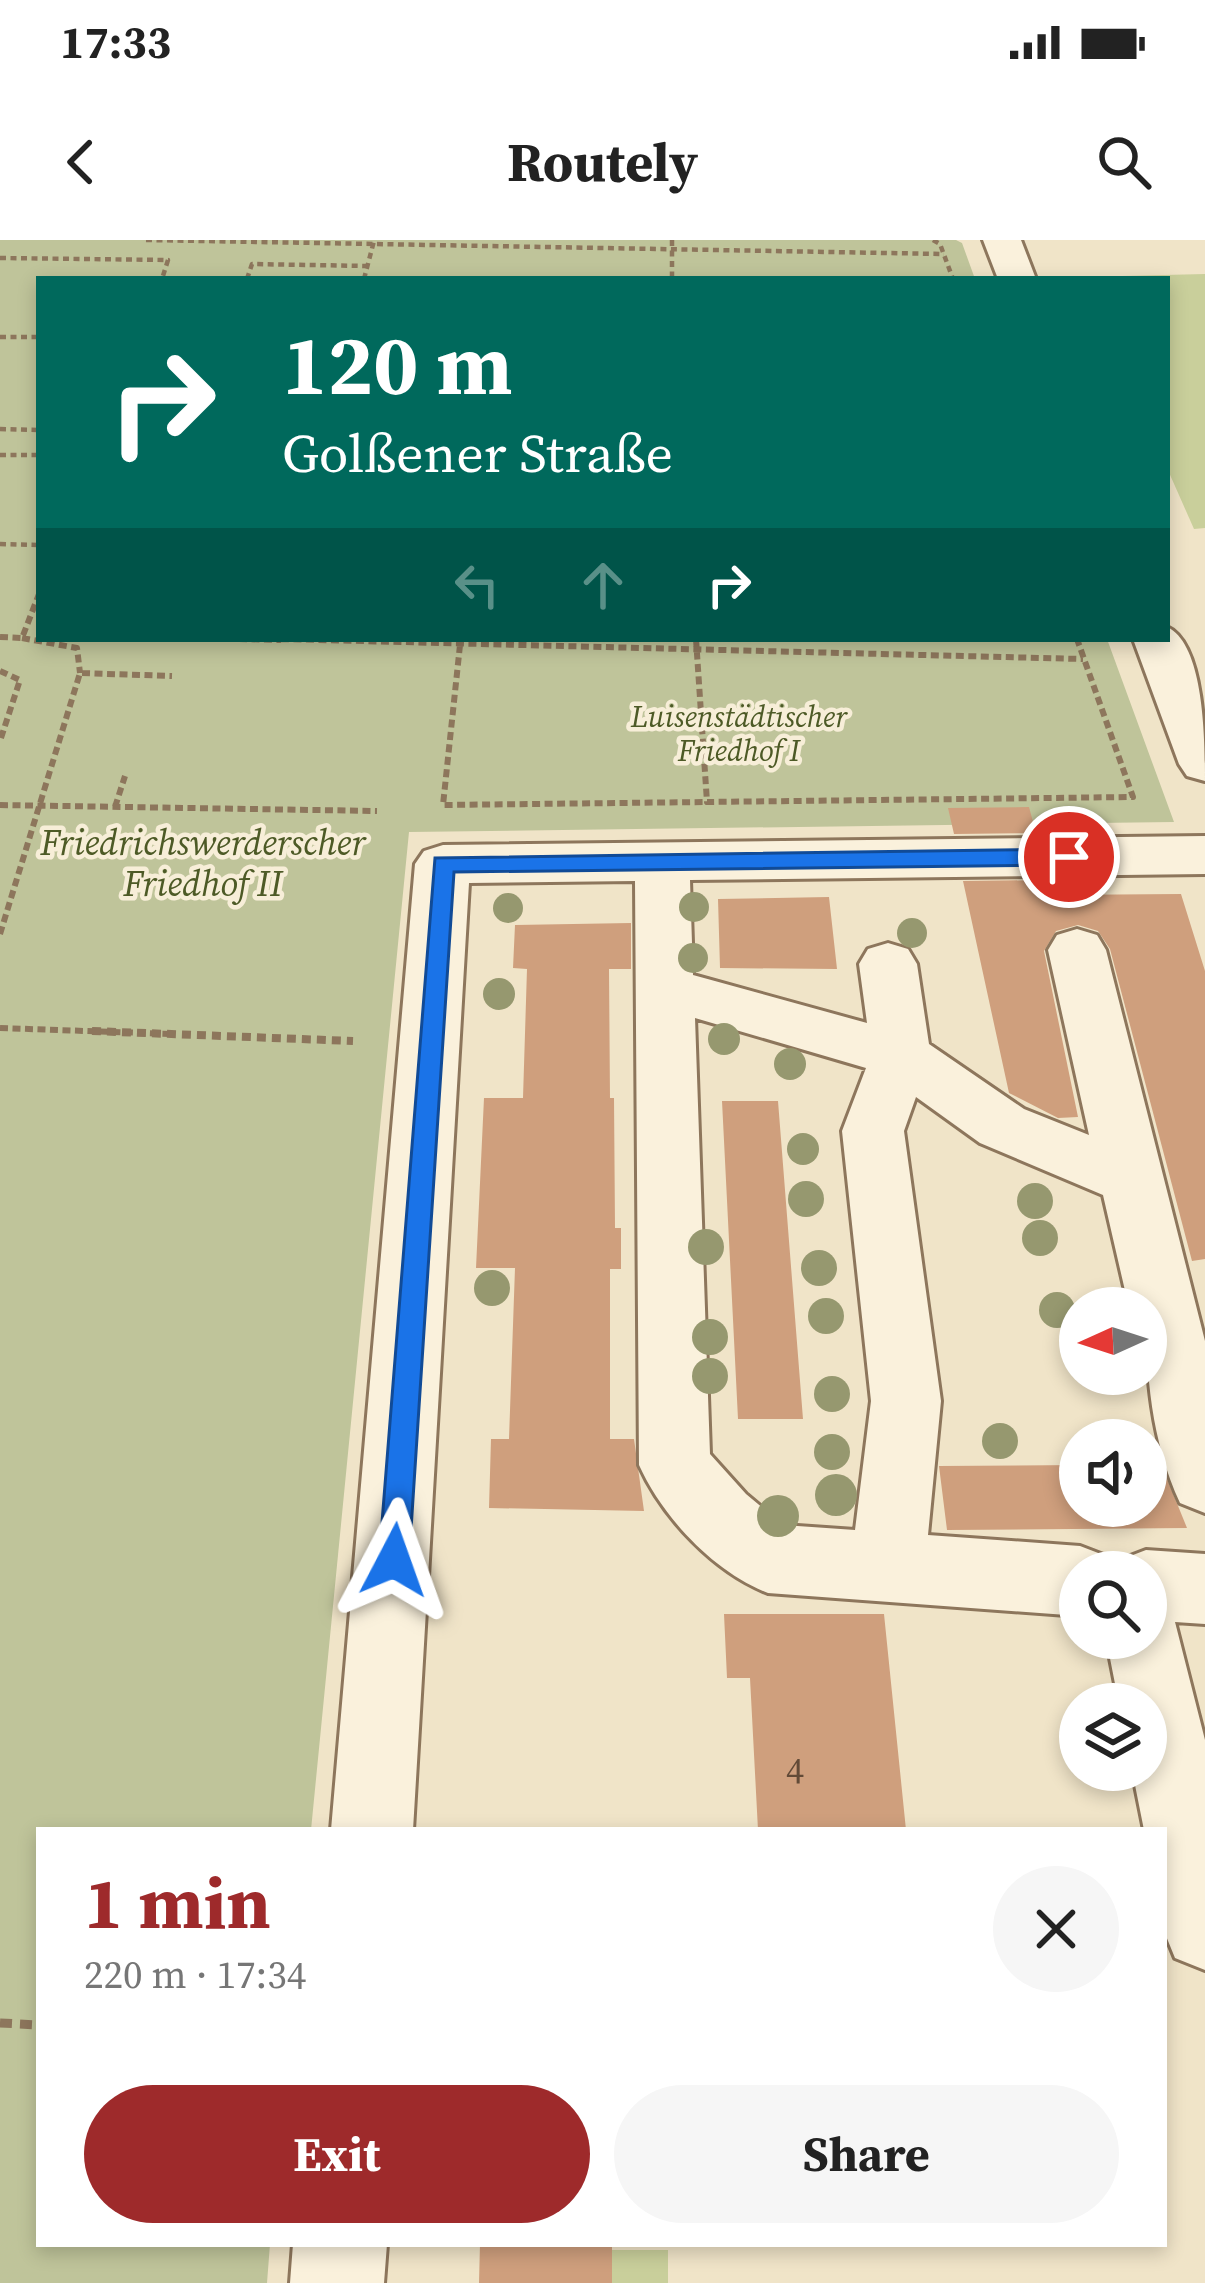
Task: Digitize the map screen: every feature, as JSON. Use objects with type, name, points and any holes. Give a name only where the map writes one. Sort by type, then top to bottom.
[{"type":"street","points":[[1002,240],[1016,276]]},
{"type":"street","points":[[1158,642],[1205,764]]},
{"type":"street","points":[[372,1827],[443,864],[1205,855]]},
{"type":"street","points":[[662,862],[675,1465],[720,1518],[768,1558],[1059,1579]]},
{"type":"street","points":[[1077,950],[1205,1480]]},
{"type":"street","points":[[888,964],[901,1055],[873,1131],[906,1401],[888,1567]]},
{"type":"street","points":[[664,988],[901,1055],[1002,1126],[1131,1179]]},
{"type":"street","points":[[1167,1587],[1205,1589]]},
{"type":"street","points":[[1150,1659],[1191,1798],[1188,1896]]},
{"type":"street","points":[[337,2283],[340,2247]]},
{"type":"path","points":[[146,240],[944,254]]},
{"type":"path","points":[[671,240],[672,276]]},
{"type":"path","points":[[933,240],[952,276]]},
{"type":"path","points":[[365,276],[374,242]]},
{"type":"path","points":[[0,257],[168,260],[163,276]]},
{"type":"path","points":[[248,276],[252,264],[368,266]]},
{"type":"path","points":[[0,337],[36,338]]},
{"type":"path","points":[[0,429],[36,430]]},
{"type":"path","points":[[0,455],[36,455]]},
{"type":"path","points":[[0,544],[36,545]]},
{"type":"path","points":[[22,638],[36,602]]},
{"type":"path","points":[[0,637],[36,639]]},
{"type":"path","points":[[0,934],[80,673],[77,648],[61,642]]},
{"type":"path","points":[[388,642],[1083,659]]},
{"type":"path","points":[[696,642],[707,802]]},
{"type":"path","points":[[460,644],[443,805],[1133,797],[1078,642]]},
{"type":"path","points":[[0,671],[20,680],[0,741]]},
{"type":"path","points":[[80,673],[172,676]]},
{"type":"path","points":[[116,807],[124,776]]},
{"type":"path","points":[[0,805],[377,812]]},
{"type":"path","points":[[0,1028],[353,1041]]},
{"type":"path","points":[[0,2024],[36,2025]]},
{"type":"green space","points":[[0,240],[956,240],[962,243],[974,276],[36,276],[36,642],[1108,642],[1174,822],[409,832],[311,1827],[36,1827],[36,2247],[270,2247],[267,2283],[0,2283]]},
{"type":"green space","points":[[1205,274],[1205,528],[1194,529],[1170,475],[1170,276],[1122,276]]},
{"type":"green space","points":[[612,2250],[668,2250],[668,2283],[612,2283]]},
{"type":"building","points":[[1029,807],[1036,833],[954,834],[948,808]]},
{"type":"building","points":[[1048,880],[1052,895],[1181,894],[1205,971],[1205,1259],[1192,1261],[1110,949],[1098,931],[1078,925],[1056,931],[1044,951],[1078,1117],[1058,1118],[1009,1093],[963,881]]},
{"type":"building","points":[[829,897],[837,969],[720,968],[718,899]]},
{"type":"building","points":[[631,923],[631,969],[609,969],[615,1228],[621,1228],[621,1269],[610,1269],[610,1439],[634,1439],[644,1511],[489,1508],[491,1439],[509,1439],[515,1268],[476,1268],[484,1098],[523,1098],[527,969],[513,968],[515,925]]},
{"type":"building","points":[[722,1101],[778,1101],[803,1419],[738,1419]]},
{"type":"building","points":[[1059,1465],[1059,1527],[1167,1527],[1167,1479],[1187,1528],[947,1530],[939,1466]]},
{"type":"building","points":[[724,1614],[884,1614],[906,1827],[758,1827],[750,1678],[727,1678]]},
{"type":"building","points":[[480,2247],[612,2247],[612,2283],[479,2283]]},
{"type":"route","points":[[394,1560],[443,864],[1069,857]]},
{"type":"park label","name":"Luisenstädtischer Friedhof I","points":[[739,733]]},
{"type":"park label","name":"Friedrichswerderscher Friedhof II","points":[[203,862]]}]
